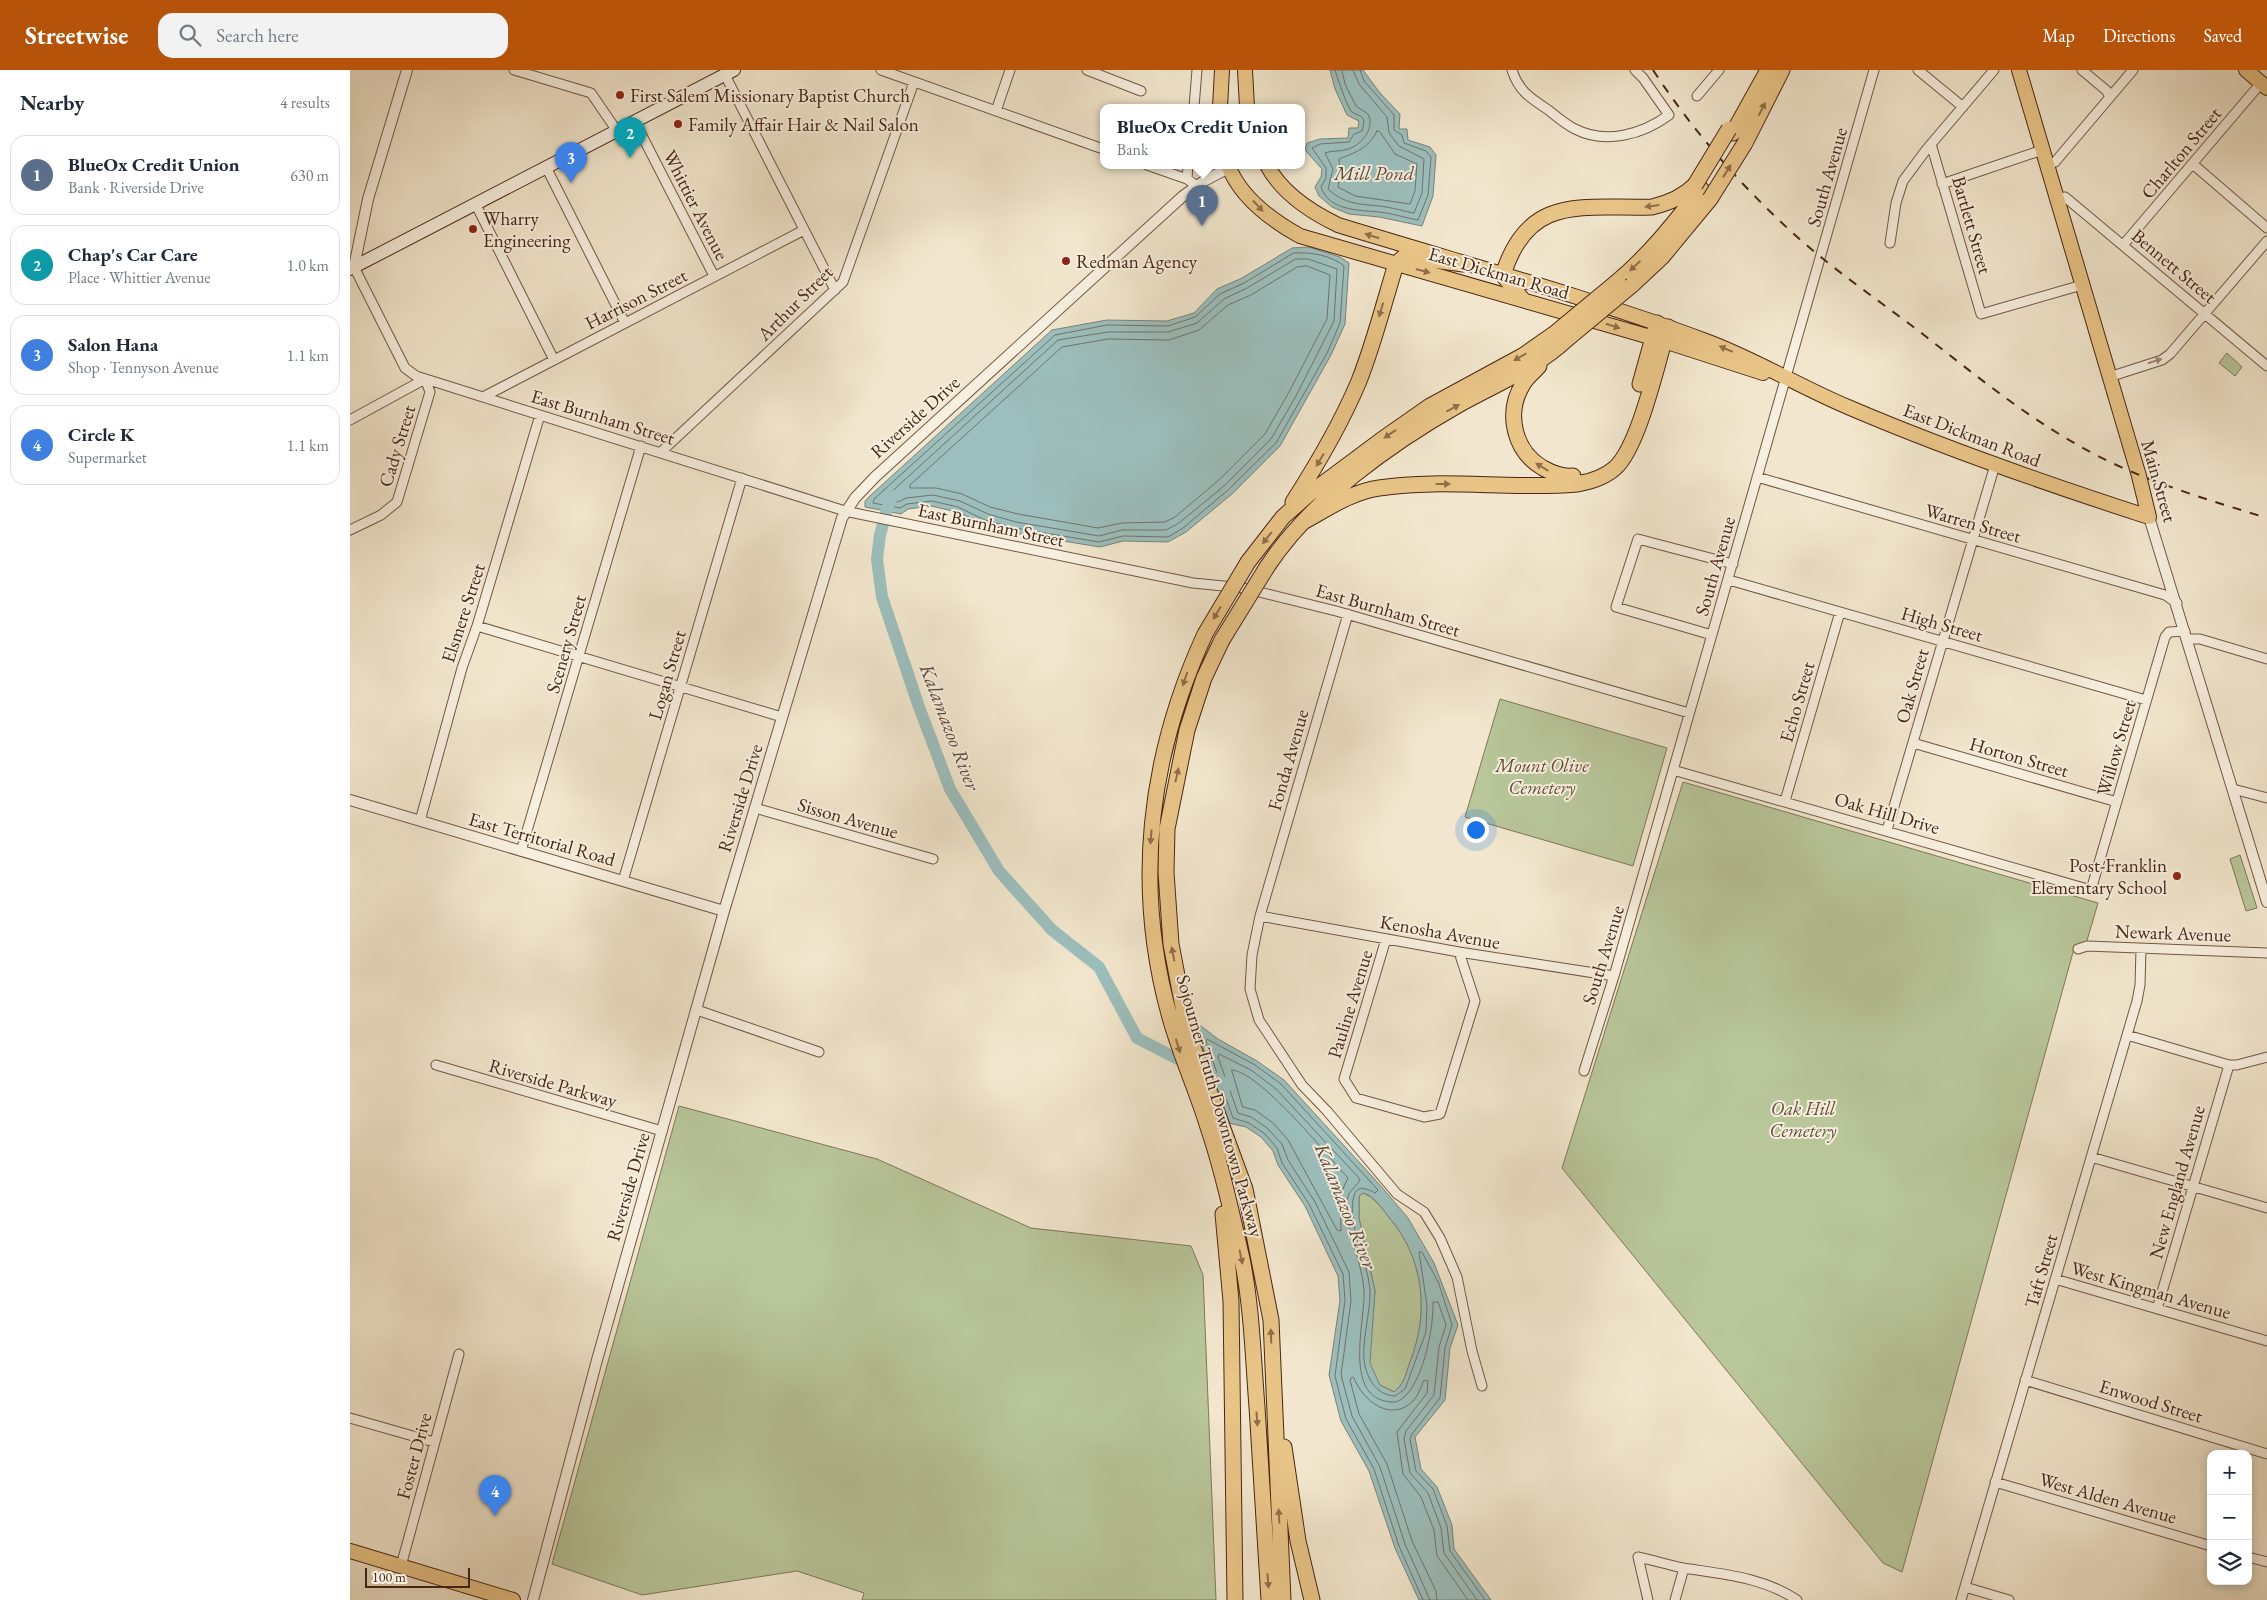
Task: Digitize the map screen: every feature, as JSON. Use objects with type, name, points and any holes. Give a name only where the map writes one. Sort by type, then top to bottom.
[{"type":"highway","name":"Sojourner Truth Downtown Parkway","points":[[1737,131],[1774,71]]},
{"type":"highway","name":"Sojourner Truth Downtown Parkway","points":[[1269,1600],[1250,1310],[1242,1260],[1218,1158],[1208,1125],[1180,1052],[1166,998],[1155,943],[1148,876],[1150,834],[1157,786],[1172,720],[1189,669],[1205,634],[1248,562],[1283,517],[1309,494],[1430,406],[1560,337],[1625,283],[1662,257],[1774,71]]},
{"type":"highway","points":[[1522,299],[1503,275],[1506,264],[1526,229],[1554,212],[1570,208],[1652,206],[1702,191],[1737,131]]},
{"type":"highway","points":[[1283,517],[1330,443],[1349,404],[1360,378],[1396,264],[1404,258],[1411,257],[1463,264]]},
{"type":"highway","points":[[1549,356],[1524,381],[1519,391],[1513,420],[1516,435],[1527,455],[1536,464],[1552,473],[1570,477],[1589,473],[1606,466],[1617,455],[1625,438],[1661,332]]},
{"type":"highway","points":[[1303,522],[1352,495],[1377,488],[1421,484],[1577,484],[1603,476],[1614,469],[1630,447],[1661,332]]},
{"type":"highway","name":"Sojourner Truth Downtown Parkway","points":[[1282,1600],[1271,1320],[1245,1189],[1226,1132],[1193,1047],[1171,944],[1166,872],[1167,829],[1188,730],[1204,678],[1222,640],[1281,546],[1303,522],[1370,463],[1426,423],[1549,356],[1560,337]]},
{"type":"highway","points":[[1218,1158],[1232,1301],[1235,1600]]},
{"type":"highway","points":[[1272,1357],[1298,1541],[1312,1600]]},
{"type":"main road","points":[[1220,104],[1222,70]]},
{"type":"main road","points":[[1245,70],[1247,104]]},
{"type":"main road","name":"Main Street","points":[[2019,70],[2149,517]]},
{"type":"main road","points":[[2246,70],[2264,85]]},
{"type":"main road","points":[[352,268],[730,72]]},
{"type":"main road","name":"East Dickman Road","points":[[1232,169],[1237,181],[1263,212],[1282,226],[1316,242],[1522,299],[1661,332]]},
{"type":"main road","name":"East Dickman Road","points":[[1269,169],[1291,195],[1326,220],[1503,275],[1661,332],[1754,371],[1785,378],[1847,407],[1995,465],[2149,517]]},
{"type":"main road","points":[[350,1551],[513,1600]]},
{"type":"street","points":[[352,268],[359,232],[406,70]]},
{"type":"street","points":[[514,70],[592,93],[617,130]]},
{"type":"street","points":[[881,70],[1100,148]]},
{"type":"street","points":[[996,111],[1010,70]]},
{"type":"street","points":[[1087,70],[1141,91]]},
{"type":"street","points":[[1194,104],[1197,70]]},
{"type":"street","points":[[1512,70],[1522,92],[1574,129],[1599,136],[1639,133],[1652,128],[1669,115],[1643,78],[1635,70]]},
{"type":"street","points":[[1696,96],[1719,70]]},
{"type":"street","name":"South Avenue","points":[[1584,1071],[1614,976],[1729,580],[1874,70]]},
{"type":"street","points":[[1918,70],[1963,107]]},
{"type":"street","points":[[1890,243],[1896,203],[1903,182],[1931,144],[1994,70]]},
{"type":"street","points":[[2082,70],[2107,91],[2109,96]]},
{"type":"street","points":[[2046,165],[2055,162],[2133,70]]},
{"type":"street","points":[[730,72],[834,290]]},
{"type":"street","name":"Arthur Street","points":[[661,452],[834,290],[847,273],[914,82]]},
{"type":"street","name":"Charlton Street","points":[[2124,244],[2264,85]]},
{"type":"street","name":"Whittier Avenue","points":[[635,122],[714,276]]},
{"type":"street","name":"Bartlett Street","points":[[1931,144],[1981,314],[2082,285]]},
{"type":"street","points":[[1942,184],[2042,150]]},
{"type":"street","points":[[2194,165],[2267,228]]},
{"type":"street","points":[[546,167],[624,323]]},
{"type":"street","points":[[1158,169],[1187,179],[1197,186]]},
{"type":"street","points":[[1187,179],[1188,169]]},
{"type":"street","name":"Riverside Drive","points":[[533,1600],[724,911],[835,536],[845,511],[875,477],[1197,186],[1226,169]]},
{"type":"street","name":"Bennett Street","points":[[2057,198],[2065,197],[2124,244],[2267,366]]},
{"type":"street","points":[[475,203],[554,360]]},
{"type":"street","name":"Harrison Street","points":[[483,397],[804,230]]},
{"type":"street","points":[[2109,377],[2162,360],[2170,354],[2267,241]]},
{"type":"street","name":"East Burnham Street","points":[[352,268],[405,368],[413,375],[425,379],[845,511],[1193,583],[1243,588],[1348,614],[1689,713]]},
{"type":"street","points":[[350,420],[425,379]]},
{"type":"street","name":"Cady Street","points":[[350,530],[381,515],[397,502],[430,392],[425,379]]},
{"type":"street","name":"Elsmere Street","points":[[420,821],[462,668],[477,626],[540,415]]},
{"type":"street","name":"Scenery Street","points":[[521,851],[641,446]]},
{"type":"street","name":"Oak Street","points":[[1887,830],[1995,465]]},
{"type":"street","name":"Warren Street","points":[[1757,477],[2165,595],[2177,603]]},
{"type":"street","name":"Logan Street","points":[[623,881],[742,478]]},
{"type":"street","name":"Main Street","points":[[2149,517],[2177,603],[2267,902]]},
{"type":"street","points":[[1712,635],[1616,607],[1638,538],[1733,564]]},
{"type":"street","name":"High Street","points":[[1729,580],[2146,700]]},
{"type":"street","name":"Echo Street","points":[[1785,801],[1840,612]]},
{"type":"street","name":"Fonda Avenue","points":[[1348,614],[1260,916],[1252,955],[1250,989],[1258,1020],[1302,1085],[1328,1111],[1397,1194],[1424,1212],[1457,1277],[1472,1351],[1482,1386]]},
{"type":"street","points":[[477,626],[782,717]]},
{"type":"street","name":"Willow Street","points":[[2091,890],[2165,637],[2168,632],[2186,635]]},
{"type":"street","points":[[2186,635],[2267,659]]},
{"type":"street","name":"Horton Street","points":[[1913,743],[2117,802]]},
{"type":"street","name":"Oak Hill Drive","points":[[1673,770],[2091,890]]},
{"type":"street","points":[[2233,789],[2267,798]]},
{"type":"street","name":"East Territorial Road","points":[[350,800],[724,911]]},
{"type":"street","name":"Sisson Avenue","points":[[755,808],[933,859]]},
{"type":"street","name":"Kenosha Avenue","points":[[1260,916],[1458,952],[1614,976]]},
{"type":"street","name":"Pauline Avenue","points":[[1386,939],[1344,1079],[1356,1098],[1424,1117],[1440,1114],[1475,1001],[1458,952]]},
{"type":"street","name":"Newark Avenue","points":[[2078,948],[2087,946],[2267,953]]},
{"type":"street","name":"Taft Street","points":[[1961,1600],[2127,1035],[2140,985],[2141,949]]},
{"type":"street","points":[[697,1010],[819,1052]]},
{"type":"street","points":[[2127,1035],[2229,1065],[2237,1065],[2267,1057]]},
{"type":"street","name":"Riverside Parkway","points":[[436,1065],[662,1132]]},
{"type":"street","name":"New England Avenue","points":[[2157,1308],[2229,1065]]},
{"type":"street","points":[[2091,1157],[2267,1208]]},
{"type":"street","name":"West Kingman Avenue","points":[[2055,1279],[2267,1341]]},
{"type":"street","name":"Foster Drive","points":[[401,1566],[459,1354]]},
{"type":"street","name":"Enwood Street","points":[[2025,1380],[2267,1454]]},
{"type":"street","points":[[350,1418],[434,1442]]},
{"type":"street","name":"West Alden Avenue","points":[[1995,1482],[2207,1545]]},
{"type":"street","points":[[1648,1600],[1638,1557],[1684,1568],[1744,1578],[1797,1600]]},
{"type":"street","points":[[2252,1557],[2267,1562]]},
{"type":"street","points":[[1675,1600],[1684,1568]]},
{"type":"street","points":[[1965,1587],[2009,1600]]},
{"type":"green space","points":[[2227,353],[2242,367],[2235,376],[2219,363]]},
{"type":"green space","name":"Mount Olive Cemetery","points":[[1500,699],[1667,748],[1633,866],[1465,817]]},
{"type":"green space","name":"Oak Hill Cemetery","points":[[1683,782],[2098,903],[2086,944],[2075,945],[1902,1572],[1883,1563],[1562,1168]]},
{"type":"green space","points":[[2240,855],[2257,908],[2246,911],[2230,859]]},
{"type":"green space","points":[[679,1106],[877,1159],[1031,1228],[1191,1246],[1203,1275],[1216,1600],[862,1600],[864,1593],[797,1571],[642,1595],[552,1564]]},
{"type":"green space","points":[[1363,1193],[1377,1203],[1400,1232],[1416,1267],[1420,1286],[1420,1324],[1416,1343],[1404,1378],[1394,1392],[1380,1385],[1369,1364],[1375,1291],[1359,1218],[1359,1196]]},
{"type":"water","name":"Mill Pond","points":[[1330,70],[1363,70],[1380,93],[1400,114],[1399,129],[1407,129],[1408,140],[1430,147],[1436,155],[1433,196],[1422,226],[1379,217],[1349,214],[1332,207],[1319,196],[1315,187],[1321,177],[1322,169],[1305,150],[1307,143],[1320,139],[1348,138],[1349,128],[1358,128],[1359,121],[1347,115],[1335,89]]},
{"type":"water","points":[[1309,247],[1340,257],[1349,263],[1345,324],[1331,355],[1280,446],[1232,494],[1186,532],[1168,542],[1123,541],[1100,547],[1014,533],[984,524],[957,512],[931,506],[908,509],[901,514],[865,507],[865,501],[871,495],[1052,330],[1107,320],[1167,321],[1194,313],[1217,289],[1242,278],[1292,248]]},
{"type":"water","points":[[1193,1020],[1218,1039],[1257,1061],[1284,1080],[1408,1218],[1434,1263],[1458,1325],[1450,1348],[1445,1400],[1415,1437],[1421,1469],[1437,1487],[1452,1525],[1454,1549],[1491,1600],[1419,1600],[1395,1548],[1369,1471],[1341,1421],[1329,1375],[1340,1300],[1338,1276],[1305,1206],[1278,1165],[1273,1151],[1261,1137],[1246,1127],[1229,1123]],"holes":[[[1363,1193],[1374,1199],[1400,1232],[1416,1267],[1420,1286],[1420,1324],[1416,1343],[1404,1378],[1394,1392],[1380,1385],[1370,1363],[1375,1291],[1359,1218],[1359,1196]]]},
{"type":"waterway","name":"Kalamazoo River","points":[[894,496],[890,499],[880,535],[877,559],[882,597],[919,707],[950,789],[999,871],[1052,930],[1099,967],[1137,1038],[1228,1085]]},
{"type":"railway","points":[[1653,70],[1684,115],[1719,157],[1795,235],[1842,274],[2007,399],[2051,429],[2116,465],[2180,490],[2267,518]]},
{"type":"place","name":"First Salem Missionary Baptist Church","points":[[620,95]]},
{"type":"place","name":"Family Affair Hair & Nail Salon","points":[[678,124]]},
{"type":"place","name":"Chap's Car Care","points":[[630,158]]},
{"type":"place","name":"Salon Hana","points":[[571,183]]},
{"type":"place","name":"BlueOx Credit Union","points":[[1202,226]]},
{"type":"place","name":"Wharry Engineering","points":[[473,229]]},
{"type":"place","name":"Redman Agency","points":[[1066,261]]},
{"type":"place","name":"Post-Franklin Elementary School","points":[[2177,876]]},
{"type":"place","name":"Circle K","points":[[495,1516]]}]
